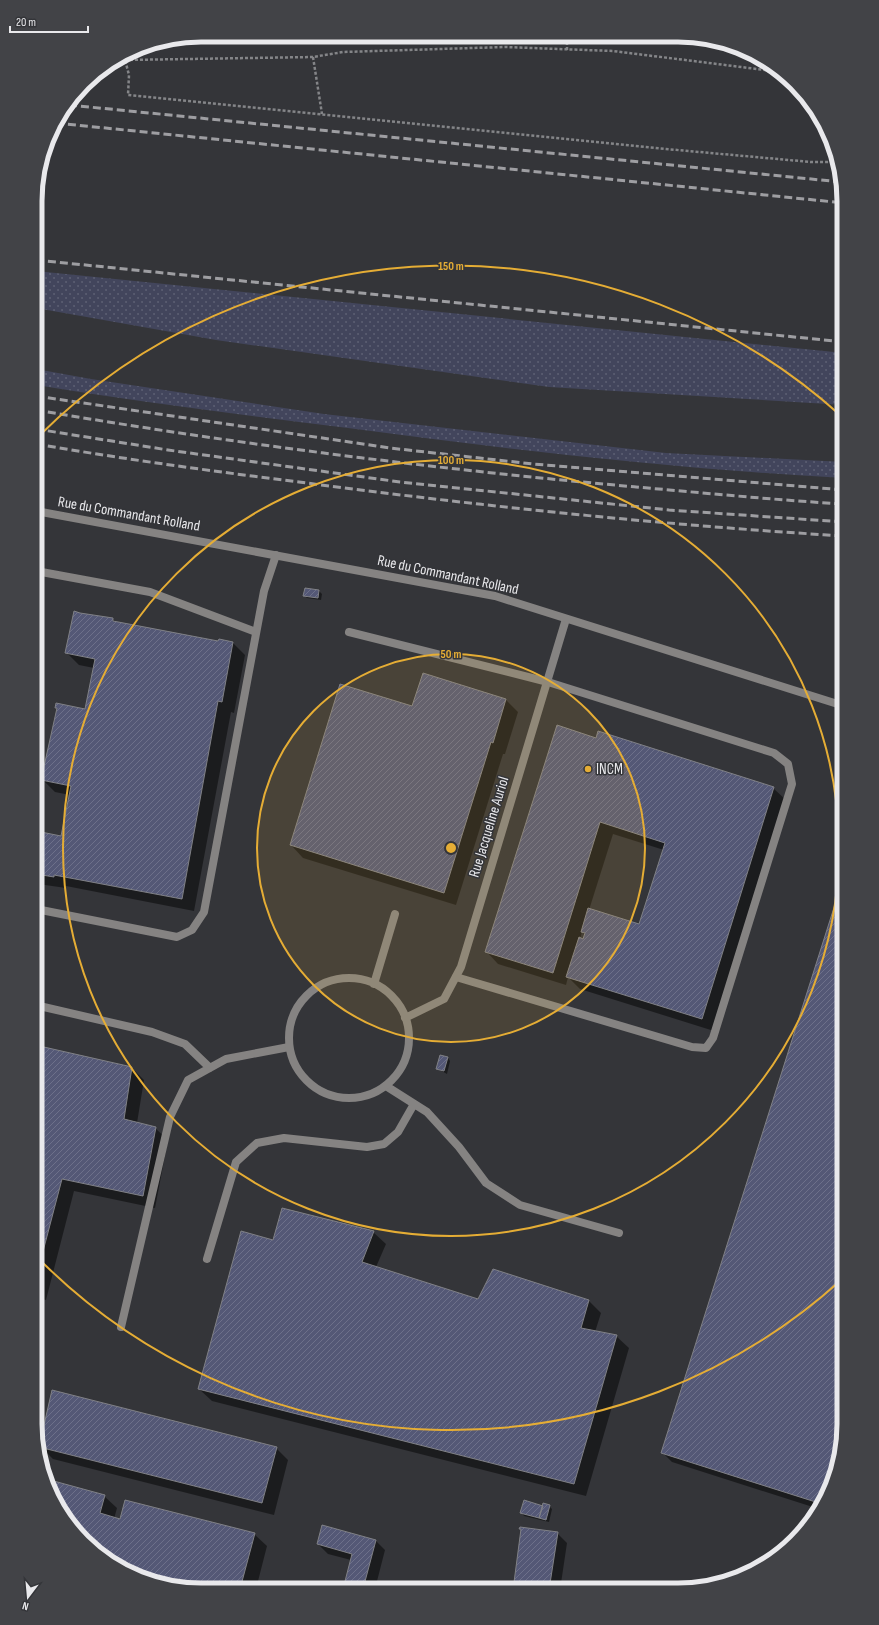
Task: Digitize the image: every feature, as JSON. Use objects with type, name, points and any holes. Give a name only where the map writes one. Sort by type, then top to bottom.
[{"type":"street","name":"Rue du Commandant Rolland","points":[[42,512],[495,596],[837,704]]},
{"type":"street","points":[[42,910],[176,936],[192,930],[204,912],[264,591],[276,555]]},
{"type":"street","points":[[42,572],[150,592],[256,632]]},
{"type":"street","name":"Rue Jacqueline Auriol","points":[[405,1018],[444,999],[461,967],[566,619]]},
{"type":"street","points":[[349,632],[548,682],[774,753],[788,764],[792,784],[713,1038],[706,1048],[692,1047],[456,977]]},
{"type":"street","points":[[374,984],[395,914]]},
{"type":"street","points":[[353,978],[374,984],[395,999],[405,1018],[408,1028],[409,1044],[405,1060],[397,1074],[386,1086],[372,1094],[355,1098],[339,1098],[323,1093],[311,1085],[300,1074],[293,1061],[289,1047],[289,1032],[293,1017],[299,1004],[309,993],[322,984],[337,979],[353,978]]},
{"type":"street","points":[[42,1006],[152,1032],[185,1044],[210,1068]]},
{"type":"street","points":[[121,1327],[170,1117],[188,1080],[226,1059],[289,1047]]},
{"type":"street","points":[[386,1086],[427,1112],[459,1147],[486,1183],[520,1205],[619,1233]]},
{"type":"street","points":[[208,1259],[236,1162],[257,1143],[284,1138],[367,1147],[384,1144],[398,1132],[414,1104]]},
{"type":"path","points":[[567,42],[567,50]]},
{"type":"path","points":[[127,60],[313,58],[343,52],[505,47],[620,52],[768,70]]},
{"type":"path","points":[[313,58],[322,114]]},
{"type":"path","points":[[125,61],[129,75],[128,95],[666,149],[811,162],[832,162]]},
{"type":"shaded area","points":[[42,272],[837,352],[837,405],[549,387],[216,340],[42,309]]},
{"type":"shaded area","points":[[42,370],[91,379],[324,414],[666,453],[837,462],[837,478],[595,458],[471,444],[114,397],[42,386]]},
{"type":"building","points":[[305,588],[319,590],[318,598],[303,596]]},
{"type":"building","points":[[74,611],[113,618],[113,621],[218,641],[219,639],[233,642],[222,702],[218,701],[182,899],[54,875],[54,877],[42,875],[42,832],[61,836],[71,786],[42,780],[57,708],[55,708],[56,703],[85,709],[95,659],[65,653]]},
{"type":"building","points":[[423,673],[506,699],[444,893],[290,845],[340,684],[412,706]]},
{"type":"building","points":[[557,725],[596,738],[598,731],[774,787],[702,1019],[566,977],[579,937],[583,939],[585,933],[581,932],[588,908],[639,924],[665,843],[600,822],[553,973],[485,952]]},
{"type":"building","points":[[837,898],[837,1434],[829,1475],[817,1502],[661,1453]]},
{"type":"building","points":[[42,1047],[132,1067],[124,1119],[156,1127],[143,1196],[62,1179],[42,1255]]},
{"type":"building","points":[[440,1055],[448,1057],[444,1071],[436,1069]]},
{"type":"building","points":[[282,1208],[374,1231],[362,1262],[478,1299],[493,1269],[589,1300],[581,1328],[617,1335],[574,1484],[198,1389],[241,1231],[273,1240]]},
{"type":"building","points":[[52,1390],[277,1447],[262,1503],[44,1448],[42,1434]]},
{"type":"building","points":[[52,1481],[105,1495],[100,1513],[120,1519],[125,1500],[255,1533],[242,1583],[191,1583],[160,1578],[121,1562],[96,1544],[81,1529],[63,1504]]},
{"type":"building","points":[[524,1500],[543,1506],[539,1518],[520,1513]]},
{"type":"building","points":[[543,1503],[550,1505],[546,1520],[539,1518]]},
{"type":"building","points":[[322,1525],[376,1540],[365,1583],[345,1583],[352,1554],[317,1544]]},
{"type":"building","points":[[520,1527],[558,1532],[550,1583],[514,1583],[521,1529],[519,1529]]},
{"type":"railway","points":[[74,105],[836,182]]},
{"type":"railway","points":[[62,124],[837,202]]},
{"type":"railway","points":[[42,261],[837,341]]},
{"type":"railway","points":[[42,397],[390,448],[533,464],[837,489]]},
{"type":"railway","points":[[42,411],[260,445],[410,464],[636,487],[837,503]]},
{"type":"railway","points":[[42,430],[168,450],[400,482],[669,510],[837,522]]},
{"type":"railway","points":[[42,445],[200,469],[435,499],[571,514],[776,532],[837,536]]},
{"type":"place","name":"INCM","points":[[588,769]]}]
